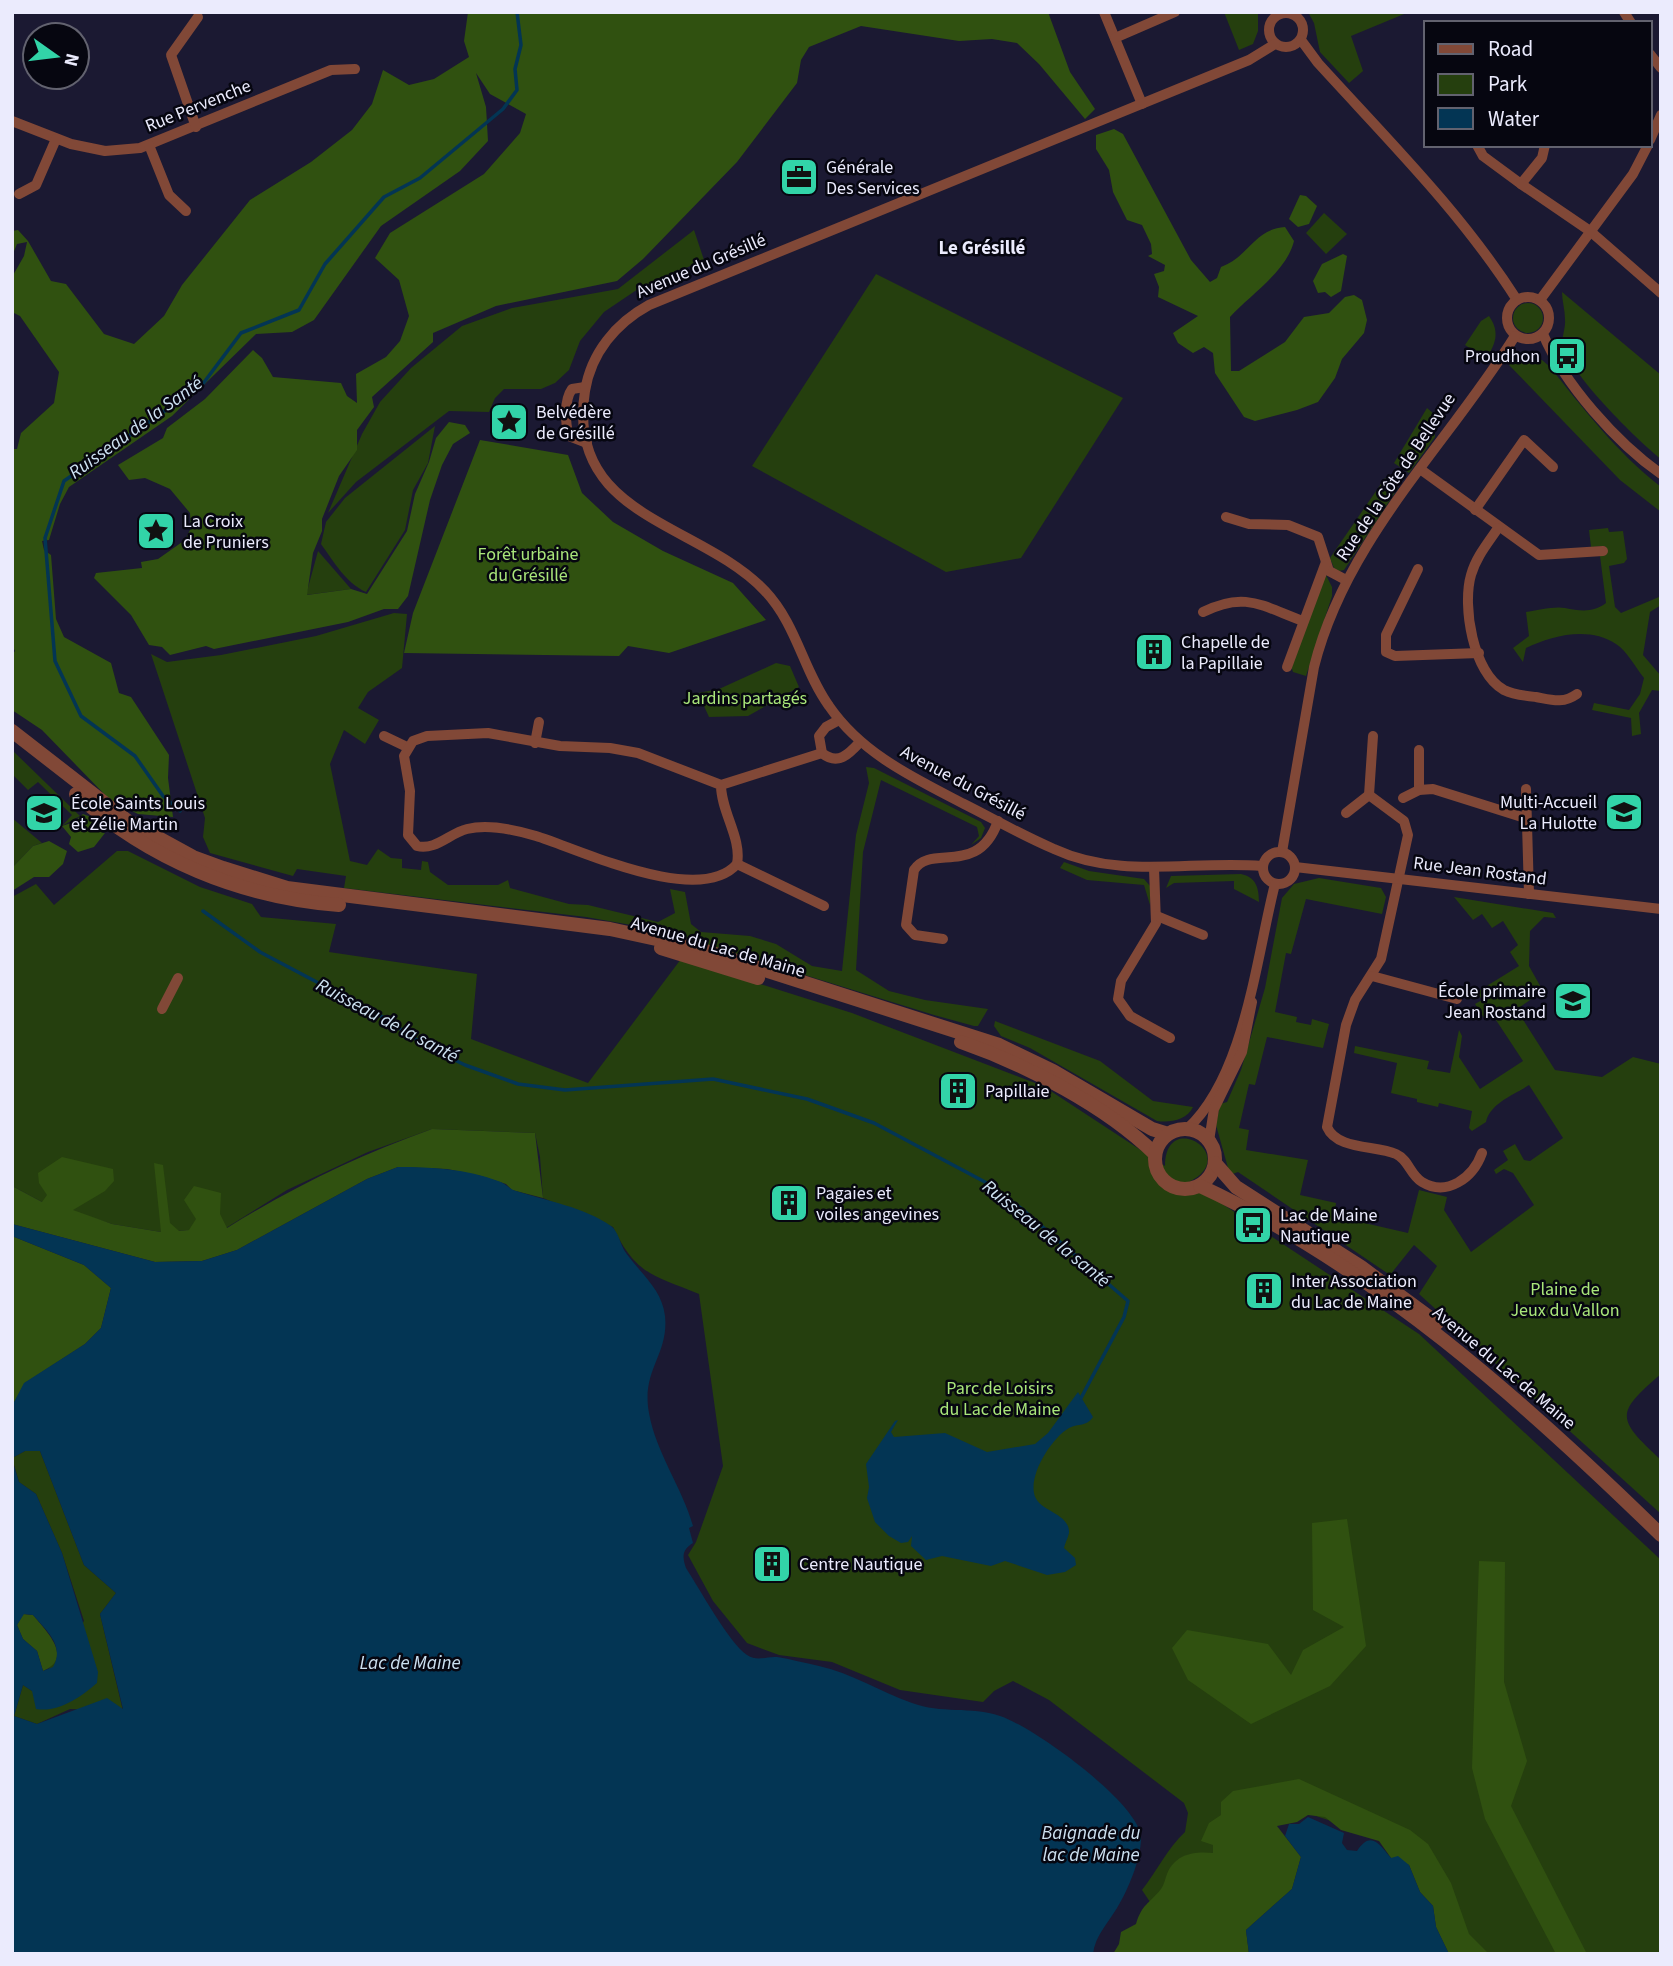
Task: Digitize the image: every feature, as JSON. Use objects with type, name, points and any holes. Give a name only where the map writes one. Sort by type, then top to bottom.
[{"type":"street","points":[[1104,12],[1142,104]]},
{"type":"street","points":[[1115,38],[1175,12]]},
{"type":"street","points":[[1301,40],[1290,47],[1275,44],[1269,32],[1276,14],[1287,13],[1297,17],[1303,26],[1301,40],[1318,63],[1452,209],[1494,263],[1517,300]]},
{"type":"street","points":[[196,127],[170,55],[198,17]]},
{"type":"street","name":"Avenue du Grésillé","points":[[1262,866],[1128,869],[1078,859],[899,770],[860,742],[839,720],[817,685],[790,625],[766,592],[729,561],[620,497],[603,477],[587,443],[583,416],[585,387],[605,342],[621,324],[649,305],[1250,60],[1275,44]]},
{"type":"street","name":"Rue Pervenche","points":[[12,121],[56,139],[105,151],[149,145],[331,70],[355,69]]},
{"type":"street","points":[[1652,135],[1661,115]]},
{"type":"street","points":[[19,194],[36,185],[56,139]]},
{"type":"street","points":[[149,145],[169,195],[186,211]]},
{"type":"street","points":[[1478,147],[1483,156],[1590,232],[1661,293]]},
{"type":"street","points":[[1521,184],[1542,158],[1545,147]]},
{"type":"street","points":[[1540,300],[1633,174],[1647,147]]},
{"type":"street","points":[[1525,297],[1540,300],[1547,306],[1549,326],[1543,334],[1534,339],[1515,336],[1506,317],[1517,300],[1525,297]]},
{"type":"street","points":[[1543,334],[1557,362],[1601,417],[1636,456],[1661,474]]},
{"type":"street","name":"Rue de la Côte de Bellevue","points":[[1282,852],[1314,667],[1346,580],[1420,469],[1515,336]]},
{"type":"street","points":[[585,387],[572,389],[568,394],[567,422],[569,436],[587,443]]},
{"type":"street","points":[[1475,510],[1524,440],[1553,467]]},
{"type":"street","points":[[1420,469],[1498,528],[1539,555],[1603,551]]},
{"type":"street","points":[[1226,517],[1248,524],[1297,527],[1318,537],[1322,542],[1329,571],[1346,580]]},
{"type":"street","points":[[1498,528],[1476,561],[1469,584],[1468,619],[1479,653],[1492,678],[1503,690],[1559,702],[1577,694]]},
{"type":"street","points":[[1287,667],[1326,562]]},
{"type":"street","points":[[1418,569],[1386,635],[1386,652],[1395,656],[1479,653]]},
{"type":"street","points":[[1203,612],[1223,602],[1243,600],[1303,621]]},
{"type":"street","points":[[839,720],[826,727],[819,736],[822,753],[831,759],[843,758],[860,742]]},
{"type":"street","points":[[536,743],[539,722]]},
{"type":"street","points":[[12,731],[125,826]]},
{"type":"street","points":[[721,785],[721,804],[739,854],[737,864],[726,872],[709,877],[662,877],[534,835],[484,828],[466,829],[431,846],[417,846],[410,839],[407,830],[410,791],[403,762],[407,747],[422,737],[488,733],[536,743],[638,753],[721,785],[822,753]]},
{"type":"street","points":[[384,736],[407,747]]},
{"type":"street","points":[[1346,813],[1368,795],[1373,736]]},
{"type":"street","points":[[1419,750],[1419,790]]},
{"type":"street","points":[[1526,789],[1529,894]]},
{"type":"street","points":[[1403,798],[1419,790],[1443,791],[1525,818]]},
{"type":"street","points":[[1368,795],[1407,826],[1404,856],[1383,951],[1372,976],[1355,1000],[1346,1025],[1326,1118],[1328,1131],[1338,1140],[1398,1155],[1422,1182],[1445,1188],[1452,1187],[1472,1172],[1482,1153]]},
{"type":"street","points":[[943,939],[920,937],[906,925],[905,911],[914,870],[922,861],[972,853],[990,838],[998,821]]},
{"type":"street","name":"Avenue du Lac de Maine","points":[[125,826],[193,857],[287,888],[610,929],[693,947],[999,1045],[1053,1071],[1152,1129],[1168,1134]]},
{"type":"street","name":"Avenue du Lac de Maine","points":[[125,826],[188,868],[267,895],[638,942],[898,1020],[977,1047],[1020,1066],[1137,1136],[1155,1154]]},
{"type":"street","points":[[1282,852],[1291,857],[1295,867],[1291,879],[1275,884],[1267,880],[1262,866],[1269,855],[1282,852]]},
{"type":"street","points":[[737,864],[824,906]]},
{"type":"street","name":"Rue Jean Rostand","points":[[1295,867],[1661,909]]},
{"type":"street","points":[[1154,868],[1157,916],[1121,981],[1118,999],[1130,1017],[1170,1038]]},
{"type":"street","points":[[1253,993],[1214,1095],[1203,1114],[1187,1129],[1168,1134],[1159,1144],[1155,1154],[1157,1171],[1167,1184],[1183,1190],[1200,1186],[1210,1176],[1215,1163],[1209,1141],[1216,1104],[1234,1073],[1246,1037],[1275,884]]},
{"type":"street","points":[[1157,916],[1203,935]]},
{"type":"street","points":[[1372,976],[1457,999]]},
{"type":"street","points":[[162,1009],[178,978]]},
{"type":"street","points":[[1187,1129],[1199,1132],[1209,1141]]},
{"type":"street","name":"Avenue du Lac de Maine","points":[[1215,1163],[1236,1186],[1412,1302],[1562,1433],[1661,1526]]},
{"type":"street","name":"Avenue du Lac de Maine","points":[[1200,1186],[1251,1209],[1418,1320],[1536,1417],[1661,1535]]},
{"type":"green space","points":[[468,12],[1048,12],[1070,72],[1095,109],[1085,119],[1039,64],[1017,43],[992,39],[959,41],[861,26],[809,47],[801,60],[797,83],[737,162],[643,259],[617,281],[496,306],[433,333],[433,342],[372,397],[374,407],[357,430],[357,450],[339,476],[322,519],[322,531],[313,553],[307,595],[351,589],[367,594],[407,531],[415,494],[436,438],[449,422],[465,425],[470,433],[453,444],[442,465],[430,500],[408,596],[398,609],[384,609],[348,622],[214,649],[206,646],[170,655],[162,647],[149,645],[131,615],[94,578],[96,573],[142,568],[141,562],[158,559],[185,540],[191,528],[190,513],[170,489],[145,478],[129,480],[118,465],[163,438],[167,428],[205,399],[253,350],[262,358],[273,377],[341,383],[347,396],[357,403],[356,374],[386,357],[400,341],[409,316],[399,280],[375,258],[390,233],[484,174],[520,133],[526,114],[490,94],[476,73],[486,107],[488,141],[460,171],[381,226],[314,320],[292,332],[256,334],[172,416],[69,487],[60,504],[49,540],[42,541],[44,550],[51,555],[56,619],[64,637],[111,663],[119,693],[131,697],[169,755],[168,778],[173,817],[138,814],[110,800],[42,730],[12,710],[12,655],[15,651],[12,645],[12,449],[17,449],[21,433],[54,403],[59,372],[20,316],[12,312],[12,277],[24,256],[27,242],[17,244],[12,256],[12,231],[18,230],[28,241],[51,281],[66,284],[104,334],[134,344],[164,316],[182,285],[250,200],[311,162],[352,130],[372,104],[383,70],[409,85],[434,79],[469,57],[464,41]]},
{"type":"green space","points":[[1224,12],[1258,12],[1258,31],[1253,44],[1239,50]]},
{"type":"green space","points":[[1308,12],[1409,12],[1351,36],[1363,71],[1349,83],[1320,52],[1314,23]]},
{"type":"green space","points":[[1114,129],[1123,134],[1191,260],[1210,282],[1217,278],[1221,267],[1266,233],[1285,227],[1294,241],[1276,272],[1230,317],[1231,371],[1239,371],[1285,342],[1304,317],[1329,313],[1345,297],[1354,295],[1362,300],[1367,320],[1364,333],[1342,359],[1335,378],[1318,402],[1255,421],[1244,417],[1215,373],[1213,353],[1204,347],[1193,353],[1178,343],[1173,333],[1198,316],[1158,297],[1159,287],[1154,274],[1164,271],[1165,265],[1148,256],[1152,254],[1151,244],[1142,225],[1127,220],[1113,192],[1109,170],[1096,149],[1096,135]]},
{"type":"green space","points":[[1300,195],[1306,196],[1317,206],[1309,224],[1298,227],[1289,219]]},
{"type":"green space","points":[[1324,213],[1347,234],[1326,254],[1306,233]]},
{"type":"green space","points":[[694,230],[704,260],[638,289],[604,312],[580,341],[569,370],[555,383],[541,389],[504,389],[495,398],[489,412],[449,411],[356,482],[328,513],[362,434],[380,402],[411,368],[462,326],[512,308],[618,289]]},
{"type":"green space","points":[[1343,254],[1347,256],[1341,291],[1331,297],[1325,292],[1318,293],[1313,281],[1322,264]]},
{"type":"green space","points":[[876,274],[1123,398],[1021,558],[946,572],[752,466]]},
{"type":"green space","points":[[1562,292],[1661,375],[1661,459],[1606,406],[1568,357],[1563,342],[1565,322]]},
{"type":"green space","points":[[1528,303],[1539,307],[1543,318],[1539,329],[1528,333],[1517,329],[1513,318],[1517,307]]},
{"type":"green space","points":[[1489,316],[1496,332],[1486,359],[1465,345],[1481,321]]},
{"type":"green space","points":[[1527,356],[1542,360],[1549,366],[1615,445],[1661,487],[1661,512],[1620,480],[1509,365],[1517,358]]},
{"type":"green space","points":[[1427,408],[1434,414],[1429,422],[1435,427],[1435,437],[1409,473],[1394,463]]},
{"type":"green space","points":[[435,426],[428,463],[413,490],[405,530],[366,592],[346,578],[321,544],[326,522],[345,498]]},
{"type":"green space","name":"Forêt urbaine du Grésillé","points":[[480,440],[568,455],[582,493],[613,522],[663,551],[733,583],[766,620],[669,653],[628,646],[619,656],[404,653],[413,613]]},
{"type":"green space","points":[[1385,478],[1398,488],[1344,570],[1339,571],[1334,568],[1330,558]]},
{"type":"green space","points":[[1608,528],[1609,532],[1623,531],[1627,559],[1624,563],[1609,566],[1615,607],[1621,613],[1659,597],[1661,572],[1661,605],[1650,612],[1643,655],[1661,676],[1661,691],[1652,690],[1639,713],[1641,734],[1632,736],[1631,718],[1592,710],[1594,703],[1629,710],[1640,694],[1644,678],[1628,655],[1616,644],[1595,635],[1559,636],[1526,648],[1523,662],[1513,648],[1529,636],[1526,612],[1556,608],[1586,610],[1606,603],[1600,556],[1606,555],[1605,546],[1591,547],[1589,530]]},
{"type":"green space","points":[[318,551],[351,589],[306,595]]},
{"type":"green space","points":[[1326,575],[1332,587],[1332,596],[1306,676],[1293,672],[1291,666]]},
{"type":"green space","points":[[394,613],[407,614],[402,668],[368,692],[358,708],[379,720],[365,744],[344,730],[330,764],[350,861],[367,865],[378,849],[391,858],[402,859],[402,868],[421,870],[422,861],[428,862],[430,872],[448,885],[498,885],[508,880],[510,888],[569,904],[588,905],[658,922],[675,913],[670,889],[685,892],[691,924],[701,932],[750,936],[776,944],[812,966],[842,971],[856,835],[869,783],[866,767],[874,768],[981,822],[985,828],[981,838],[971,845],[979,836],[977,827],[881,780],[863,852],[856,970],[889,991],[925,1000],[988,1009],[978,1026],[934,1015],[666,932],[665,928],[655,925],[654,929],[586,917],[344,888],[346,876],[297,869],[293,876],[210,853],[203,837],[205,818],[151,654],[167,662],[221,655],[316,636]]},
{"type":"green space","name":"Jardins partagés","points":[[776,663],[790,666],[799,687],[748,716],[709,717],[698,693],[719,689]]},
{"type":"green space","points":[[12,750],[80,816],[62,826],[72,815],[38,782],[28,790],[12,774]]},
{"type":"green space","points":[[83,814],[91,817],[93,830],[105,833],[94,847],[78,852],[69,844],[71,837],[62,826],[74,822]]},
{"type":"green space","points":[[12,818],[42,843],[33,846],[12,868]]},
{"type":"green space","points":[[49,841],[67,851],[63,864],[49,877],[34,877],[12,891],[12,868],[33,846]]},
{"type":"green space","name":"Parc de Loisirs du Lac de Maine","points":[[117,851],[128,851],[200,887],[252,904],[261,917],[336,924],[329,952],[477,974],[471,1039],[588,1083],[681,959],[852,1013],[1043,1086],[1165,1166],[1168,1149],[1176,1140],[1197,1142],[1205,1150],[1208,1160],[1203,1171],[1189,1182],[1419,1334],[1661,1560],[1661,1954],[1462,1954],[1408,1846],[1279,1804],[1150,1902],[1142,1890],[1185,1832],[1188,1813],[1184,1803],[1049,1700],[1013,1681],[994,1691],[983,1702],[900,1690],[832,1662],[779,1655],[747,1643],[713,1601],[688,1555],[696,1542],[723,1466],[699,1294],[658,1277],[638,1264],[621,1243],[613,1227],[543,1198],[535,1133],[432,1129],[368,1152],[287,1190],[226,1228],[161,1232],[112,1224],[42,1202],[12,1186],[12,897],[36,884],[54,905]]},
{"type":"green space","points":[[1064,862],[1089,871],[1144,879],[1150,886],[1150,905],[1144,885],[1087,880],[1060,868]]},
{"type":"green space","points":[[1241,874],[1256,884],[1259,902],[1234,889],[1234,881],[1174,883],[1166,888],[1171,876]]},
{"type":"green space","name":"Plaine de Jeux du Vallon","points":[[1319,878],[1381,888],[1386,897],[1382,914],[1306,899],[1291,954],[1286,953],[1275,1012],[1297,1017],[1296,1022],[1311,1025],[1312,1019],[1329,1024],[1323,1048],[1267,1037],[1255,1085],[1249,1084],[1239,1128],[1249,1130],[1246,1150],[1308,1160],[1300,1195],[1336,1203],[1334,1216],[1408,1233],[1419,1190],[1447,1197],[1444,1210],[1471,1252],[1534,1205],[1513,1173],[1504,1169],[1496,1174],[1494,1170],[1508,1160],[1503,1151],[1515,1144],[1524,1160],[1530,1161],[1563,1138],[1529,1085],[1497,1105],[1488,1115],[1486,1122],[1472,1131],[1469,1128],[1472,1111],[1439,1103],[1438,1107],[1391,1093],[1397,1063],[1354,1053],[1355,1046],[1429,1061],[1427,1069],[1450,1073],[1459,1030],[1462,1036],[1459,1057],[1480,1089],[1523,1061],[1492,1014],[1484,1018],[1475,1004],[1482,1000],[1477,992],[1519,966],[1510,952],[1518,945],[1503,921],[1492,928],[1482,914],[1473,920],[1454,897],[1553,913],[1556,918],[1544,917],[1530,931],[1529,966],[1543,991],[1520,1007],[1526,1015],[1522,1018],[1555,1070],[1602,1077],[1633,1057],[1661,1064],[1661,1374],[1635,1399],[1627,1417],[1636,1435],[1661,1460],[1661,1514],[1419,1294],[1437,1266],[1414,1245],[1390,1275],[1238,1172],[1230,1175],[1216,1125],[1220,1104],[1227,1102],[1241,1070],[1265,988],[1282,898],[1294,884]]},
{"type":"green space","points":[[995,1021],[1100,1061],[1153,1101],[1193,1107],[1187,1115],[1178,1120],[1157,1121],[1030,1048],[1001,1036],[994,1026]]},
{"type":"green space","points":[[432,1129],[535,1133],[543,1198],[512,1190],[506,1184],[481,1176],[447,1169],[398,1167],[367,1179],[237,1250],[202,1261],[155,1262],[12,1224],[12,1186],[42,1202],[47,1195],[39,1183],[38,1173],[62,1157],[113,1169],[114,1181],[105,1191],[73,1210],[112,1224],[161,1232],[154,1163],[163,1165],[170,1223],[179,1231],[189,1230],[196,1219],[184,1200],[194,1186],[221,1193],[220,1214],[227,1228],[327,1173]]},
{"type":"green space","points":[[12,1236],[84,1265],[111,1288],[101,1328],[85,1344],[25,1383],[12,1406]]},
{"type":"green space","points":[[25,1451],[40,1451],[84,1565],[116,1593],[100,1614],[123,1711],[70,1709],[37,1724],[14,1716],[23,1685],[32,1691],[84,1621],[62,1553],[36,1494],[19,1482],[12,1458]]},
{"type":"green space","points":[[1347,1519],[1366,1646],[1330,1686],[1251,1724],[1188,1680],[1172,1648],[1187,1630],[1268,1644],[1291,1675],[1303,1650],[1344,1627],[1313,1610],[1312,1523]]},
{"type":"green space","points":[[1479,1561],[1505,1562],[1504,1682],[1527,1761],[1511,1806],[1587,1954],[1556,1954],[1485,1819],[1472,1768]]},
{"type":"green space","points":[[23,1614],[33,1615],[55,1644],[56,1659],[52,1666],[43,1671],[37,1651],[23,1639],[17,1625]]},
{"type":"green space","points":[[1299,1779],[1410,1830],[1428,1844],[1451,1883],[1469,1934],[1489,1954],[1449,1954],[1436,1927],[1433,1906],[1420,1892],[1409,1865],[1391,1858],[1379,1841],[1341,1830],[1325,1817],[1308,1815],[1297,1822],[1277,1826],[1301,1857],[1292,1889],[1246,1930],[1249,1954],[1113,1954],[1119,1944],[1121,1932],[1136,1924],[1143,1908],[1162,1887],[1170,1867],[1180,1858],[1192,1853],[1213,1853],[1213,1845],[1201,1841],[1209,1823],[1221,1815],[1221,1802],[1233,1791]]},
{"type":"water","name":"Lac de Maine","points":[[398,1167],[461,1171],[577,1209],[600,1219],[614,1229],[624,1250],[655,1289],[663,1306],[665,1330],[649,1385],[649,1413],[657,1442],[693,1526],[689,1528],[693,1543],[684,1554],[686,1568],[715,1614],[740,1649],[751,1657],[777,1657],[831,1669],[923,1706],[978,1711],[1000,1716],[1059,1750],[1105,1787],[1136,1823],[1141,1838],[1136,1865],[1129,1883],[1099,1935],[1093,1954],[12,1954],[12,1460],[19,1482],[36,1494],[62,1553],[98,1672],[97,1683],[91,1688],[69,1703],[53,1709],[36,1709],[32,1691],[23,1685],[14,1716],[37,1724],[107,1698],[123,1709],[100,1614],[116,1593],[84,1565],[40,1451],[25,1451],[12,1458],[12,1406],[24,1383],[85,1344],[101,1328],[111,1288],[84,1265],[12,1236],[12,1224],[155,1262],[202,1261],[237,1250],[367,1179]],"holes":[[[24,1614],[33,1615],[56,1646],[53,1667],[43,1671],[37,1651],[23,1639],[17,1625]]]},
{"type":"water","points":[[1078,1392],[1093,1417],[1085,1424],[1069,1428],[1049,1447],[1035,1475],[1034,1485],[1036,1499],[1068,1526],[1069,1533],[1064,1548],[1075,1558],[1076,1565],[1065,1572],[1047,1575],[1005,1561],[991,1566],[942,1556],[926,1560],[911,1546],[912,1536],[908,1542],[901,1543],[875,1522],[867,1498],[869,1487],[866,1464],[895,1421],[898,1420],[891,1432],[894,1437],[945,1433],[987,1452],[1035,1444],[1048,1433]]},
{"type":"water","points":[[1308,1817],[1344,1833],[1342,1843],[1347,1850],[1357,1851],[1371,1840],[1379,1844],[1391,1858],[1398,1856],[1409,1865],[1420,1892],[1433,1906],[1436,1927],[1449,1954],[1249,1954],[1246,1930],[1292,1889],[1301,1857],[1285,1836],[1289,1824],[1299,1824]]},
{"type":"waterway","name":"Ruisseau de la Santé","points":[[180,811],[163,796],[135,756],[81,716],[55,661],[45,538],[64,481],[202,385],[241,333],[299,310],[325,264],[384,197],[420,178],[503,109],[517,90],[515,69],[521,45],[517,12]]},
{"type":"waterway","name":"Ruisseau de la santé","points":[[203,911],[260,952],[381,1016],[426,1046],[465,1065],[518,1084],[565,1090],[713,1079],[807,1099],[874,1123],[985,1182],[1022,1209],[1128,1301],[1124,1317],[1081,1398]]},
{"type":"place","name":"Générale Des Services","points":[[799,177]]},
{"type":"place","name":"Proudhon","points":[[1567,356]]},
{"type":"place","name":"Belvédère de Grésillé","points":[[509,422]]},
{"type":"place","name":"La Croix de Pruniers","points":[[156,531]]},
{"type":"place","name":"Chapelle de la Papillaie","points":[[1154,652]]},
{"type":"place","name":"Multi-Accueil La Hulotte","points":[[1624,812]]},
{"type":"place","name":"École Saints Louis et Zélie Martin","points":[[44,813]]},
{"type":"place","name":"École primaire Jean Rostand","points":[[1573,1001]]},
{"type":"place","name":"Papillaie","points":[[958,1091]]},
{"type":"place","name":"Pagaies et voiles angevines","points":[[789,1203]]},
{"type":"place","name":"Lac de Maine Nautique","points":[[1253,1225]]},
{"type":"place","name":"Inter Association du Lac de Maine","points":[[1264,1291]]},
{"type":"place","name":"Centre Nautique","points":[[772,1564]]},
{"type":"district","name":"Le Grésillé","points":[[982,248]]},
{"type":"water label","name":"Baignade du lac de Maine","points":[[1091,1844]]}]
